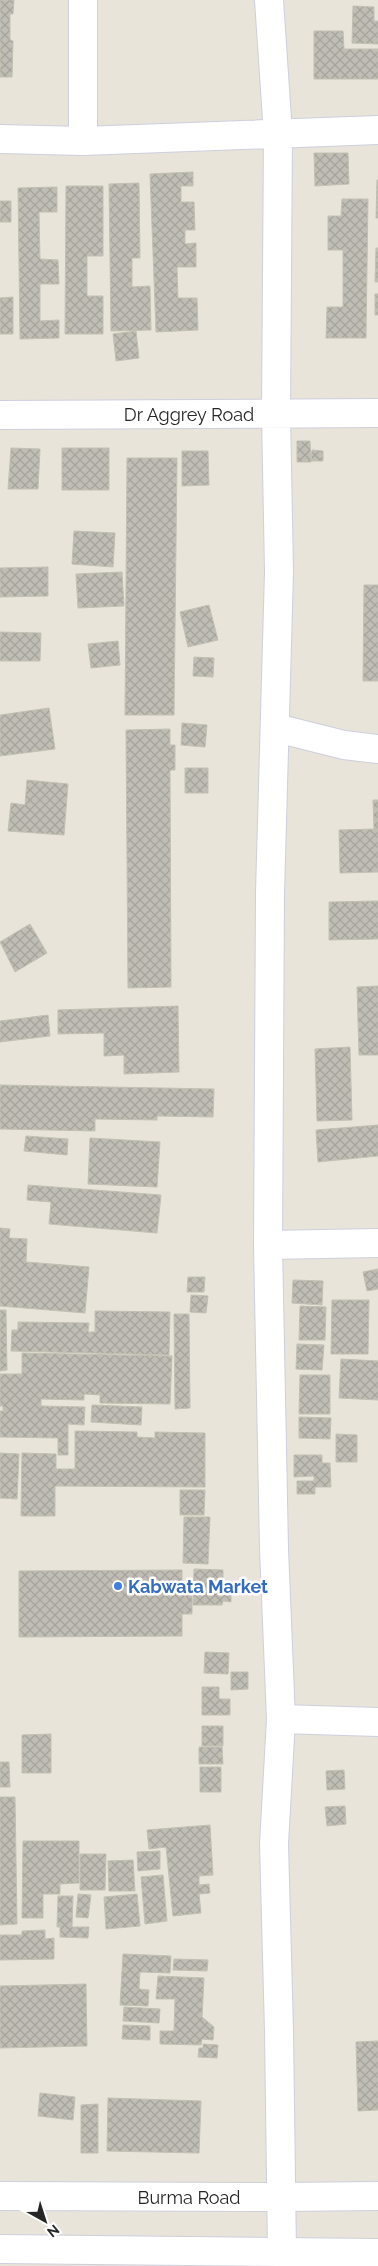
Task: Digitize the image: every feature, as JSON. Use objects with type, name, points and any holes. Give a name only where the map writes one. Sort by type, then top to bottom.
[{"type":"street","points":[[83,0],[83,141]]},
{"type":"street","points":[[269,0],[278,134],[276,414],[279,572],[270,893],[268,1245],[274,1549],[281,1719],[274,1844],[282,2253]]},
{"type":"street","points":[[0,139],[83,141],[378,130]]},
{"type":"street","name":"Dr Aggrey Road","points":[[0,415],[378,413]]},
{"type":"street","points":[[276,728],[344,745],[378,749]]},
{"type":"street","points":[[268,1245],[378,1243]]},
{"type":"street","points":[[281,1719],[378,1722]]},
{"type":"street","name":"Burma Road","points":[[0,2196],[378,2196]]},
{"type":"street","points":[[0,2249],[378,2253]]},
{"type":"building","points":[[0,0],[14,0],[13,14],[10,14],[10,40],[13,41],[12,77],[0,77]]},
{"type":"building","points":[[353,6],[374,7],[374,21],[378,21],[378,44],[352,43]]},
{"type":"building","points":[[314,31],[343,31],[344,49],[378,49],[378,79],[314,79]]},
{"type":"building","points":[[314,153],[348,153],[349,184],[315,186]]},
{"type":"building","points":[[193,172],[193,186],[181,186],[181,202],[194,202],[195,230],[185,230],[185,244],[196,243],[196,267],[177,267],[178,298],[197,298],[198,330],[156,332],[150,174]]},
{"type":"building","points":[[377,180],[378,218],[376,218]]},
{"type":"building","points":[[139,183],[140,258],[132,258],[132,287],[150,286],[151,330],[111,331],[109,184]]},
{"type":"building","points":[[66,186],[103,186],[103,256],[87,256],[87,296],[103,296],[103,334],[65,334]]},
{"type":"building","points":[[57,187],[57,212],[39,212],[40,259],[58,260],[59,284],[40,284],[40,321],[59,320],[59,338],[20,339],[18,188]]},
{"type":"building","points":[[342,199],[368,199],[366,338],[326,338],[327,307],[343,307],[343,250],[328,250],[328,216],[341,216]]},
{"type":"building","points":[[0,201],[11,201],[11,222],[0,222]]},
{"type":"building","points":[[376,248],[378,248],[378,282],[375,282]]},
{"type":"building","points":[[375,294],[378,294],[378,315],[375,315]]},
{"type":"building","points":[[13,297],[13,334],[0,334],[0,298]]},
{"type":"building","points":[[136,331],[139,358],[116,361],[113,334]]},
{"type":"building","points":[[297,441],[310,441],[311,462],[297,462]]},
{"type":"building","points":[[11,448],[40,449],[38,489],[8,489]]},
{"type":"building","points":[[62,448],[109,448],[109,490],[62,490]]},
{"type":"building","points":[[312,450],[323,451],[323,461],[311,461]]},
{"type":"building","points":[[182,451],[208,451],[209,485],[182,486]]},
{"type":"building","points":[[127,458],[177,458],[174,715],[125,715]]},
{"type":"building","points":[[74,531],[115,533],[113,567],[72,564]]},
{"type":"building","points":[[48,567],[48,596],[0,597],[0,568]]},
{"type":"building","points":[[122,572],[124,606],[78,608],[76,574]]},
{"type":"building","points":[[364,585],[378,585],[378,681],[363,681]]},
{"type":"building","points":[[209,605],[218,640],[188,647],[180,612]]},
{"type":"building","points":[[0,632],[41,633],[40,661],[0,661]]},
{"type":"building","points":[[118,641],[120,665],[91,668],[88,644]]},
{"type":"building","points":[[194,657],[214,658],[213,677],[193,676]]},
{"type":"building","points":[[49,708],[55,749],[0,756],[0,715]]},
{"type":"building","points":[[182,723],[207,725],[205,747],[181,745]]},
{"type":"building","points":[[170,729],[170,745],[175,745],[175,770],[170,770],[171,987],[128,988],[126,730]]},
{"type":"building","points":[[185,768],[208,768],[208,793],[185,793]]},
{"type":"building","points":[[27,780],[68,784],[64,835],[8,831],[11,803],[25,805]]},
{"type":"building","points":[[373,800],[378,800],[378,872],[340,873],[339,830],[374,829]]},
{"type":"building","points":[[378,901],[378,939],[329,940],[329,902]]},
{"type":"building","points":[[30,924],[47,953],[15,972],[0,942]]},
{"type":"building","points":[[378,986],[378,1055],[359,1055],[357,987]]},
{"type":"building","points":[[178,1006],[179,1072],[124,1074],[124,1055],[104,1056],[104,1033],[58,1034],[58,1010]]},
{"type":"building","points":[[48,1015],[50,1036],[0,1042],[0,1021]]},
{"type":"building","points":[[350,1047],[352,1120],[317,1121],[315,1049]]},
{"type":"building","points":[[0,1085],[214,1089],[213,1117],[157,1116],[157,1120],[95,1119],[95,1131],[0,1129]]},
{"type":"building","points":[[378,1125],[378,1156],[318,1162],[316,1130]]},
{"type":"building","points":[[26,1136],[68,1139],[67,1155],[24,1151]]},
{"type":"building","points":[[90,1138],[160,1142],[157,1187],[88,1184]]},
{"type":"building","points":[[28,1185],[161,1195],[157,1233],[49,1224],[51,1202],[27,1200]]},
{"type":"building","points":[[0,1228],[10,1229],[9,1238],[27,1239],[26,1262],[89,1267],[85,1313],[0,1306]]},
{"type":"building","points":[[378,1269],[378,1289],[367,1291],[363,1272]]},
{"type":"building","points":[[188,1277],[205,1277],[204,1292],[187,1292]]},
{"type":"building","points":[[293,1280],[323,1281],[322,1305],[292,1303]]},
{"type":"building","points":[[191,1295],[208,1296],[206,1313],[190,1312]]},
{"type":"building","points":[[332,1300],[369,1300],[368,1354],[331,1354]]},
{"type":"building","points":[[300,1306],[326,1307],[325,1340],[299,1340]]},
{"type":"building","points":[[0,1310],[6,1310],[7,1370],[0,1371]]},
{"type":"building","points":[[95,1311],[170,1312],[169,1355],[11,1351],[12,1330],[18,1330],[18,1322],[89,1323],[88,1332],[95,1332]]},
{"type":"building","points":[[174,1314],[189,1314],[190,1408],[175,1409]]},
{"type":"building","points":[[297,1344],[324,1345],[322,1370],[296,1369]]},
{"type":"building","points":[[22,1353],[172,1356],[170,1404],[100,1403],[100,1395],[84,1394],[84,1400],[41,1399],[41,1406],[85,1407],[84,1425],[68,1424],[68,1455],[58,1455],[58,1438],[0,1437],[0,1411],[3,1411],[3,1406],[0,1406],[0,1374],[22,1374]]},
{"type":"building","points":[[341,1359],[378,1361],[378,1400],[339,1398]]},
{"type":"building","points":[[300,1375],[330,1375],[330,1414],[299,1414]]},
{"type":"building","points":[[92,1405],[142,1407],[141,1425],[91,1422]]},
{"type":"building","points":[[299,1417],[331,1418],[330,1439],[299,1438]]},
{"type":"building","points":[[75,1431],[137,1432],[137,1437],[155,1438],[155,1432],[205,1433],[205,1487],[55,1486],[55,1516],[21,1516],[22,1453],[56,1454],[56,1469],[75,1469]]},
{"type":"building","points":[[336,1434],[357,1435],[357,1462],[336,1462]]},
{"type":"building","points":[[0,1453],[19,1454],[17,1499],[0,1498]]},
{"type":"building","points":[[294,1455],[322,1455],[322,1463],[330,1463],[331,1487],[315,1487],[315,1494],[297,1494],[297,1481],[314,1481],[314,1476],[294,1477]]},
{"type":"building","points":[[180,1490],[205,1490],[204,1515],[180,1515]]},
{"type":"building","points":[[184,1517],[210,1517],[208,1564],[183,1563]]},
{"type":"building","points":[[194,1569],[223,1570],[223,1585],[231,1585],[231,1602],[223,1601],[222,1605],[193,1605]]},
{"type":"building","points":[[182,1570],[182,1593],[192,1593],[192,1614],[182,1614],[182,1636],[19,1637],[19,1571]]},
{"type":"building","points":[[205,1652],[229,1653],[228,1674],[204,1673]]},
{"type":"building","points":[[231,1672],[248,1672],[248,1689],[231,1690]]},
{"type":"building","points":[[202,1687],[219,1687],[219,1699],[230,1699],[230,1715],[202,1715]]},
{"type":"building","points":[[202,1726],[223,1726],[223,1746],[202,1746]]},
{"type":"building","points":[[51,1734],[51,1773],[22,1773],[22,1735]]},
{"type":"building","points":[[199,1747],[222,1747],[223,1764],[199,1764]]},
{"type":"building","points":[[0,1762],[9,1762],[10,1787],[0,1787]]},
{"type":"building","points":[[200,1767],[221,1767],[221,1792],[200,1792]]},
{"type":"building","points":[[344,1770],[345,1789],[327,1790],[326,1771]]},
{"type":"building","points":[[0,1797],[15,1797],[17,1924],[0,1925]]},
{"type":"building","points":[[345,1806],[346,1824],[327,1826],[325,1807]]},
{"type":"building","points":[[210,1825],[213,1875],[199,1876],[199,1885],[209,1884],[210,1893],[199,1894],[201,1913],[173,1916],[166,1847],[149,1849],[147,1830]]},
{"type":"building","points":[[23,1841],[79,1841],[79,1883],[60,1884],[60,1894],[43,1894],[43,1918],[22,1918]]},
{"type":"building","points":[[160,1851],[160,1869],[138,1871],[137,1852]]},
{"type":"building","points":[[80,1854],[106,1854],[105,1890],[80,1890]]},
{"type":"building","points":[[133,1860],[135,1891],[109,1891],[108,1861]]},
{"type":"building","points":[[163,1875],[167,1921],[145,1924],[141,1877]]},
{"type":"building","points":[[78,1894],[91,1895],[88,1918],[76,1917]]},
{"type":"building","points":[[137,1894],[140,1926],[106,1929],[104,1897]]},
{"type":"building","points":[[58,1896],[73,1896],[72,1927],[89,1927],[88,1938],[60,1937],[60,1927],[57,1927]]},
{"type":"building","points":[[45,1930],[45,1939],[54,1938],[54,1959],[0,1960],[0,1935],[22,1935],[22,1931]]},
{"type":"building","points":[[123,1954],[171,1956],[170,1973],[140,1972],[139,1989],[149,1990],[148,2006],[120,2005]]},
{"type":"building","points":[[174,1959],[208,1960],[207,1971],[173,1970]]},
{"type":"building","points":[[158,1976],[204,1978],[202,2017],[214,2027],[213,2040],[202,2039],[201,2045],[160,2044],[160,2031],[174,2031],[175,1999],[156,1999]]},
{"type":"building","points":[[86,1984],[87,2046],[0,2048],[0,1986]]},
{"type":"building","points":[[124,2007],[160,2009],[159,2023],[123,2021]]},
{"type":"building","points":[[123,2025],[150,2026],[150,2040],[122,2039]]},
{"type":"building","points":[[378,2041],[378,2110],[358,2111],[356,2042]]},
{"type":"building","points":[[203,2044],[218,2045],[217,2058],[198,2057],[199,2048],[203,2048]]},
{"type":"building","points":[[40,2093],[75,2097],[73,2120],[38,2116]]},
{"type":"building","points":[[108,2098],[201,2101],[199,2153],[107,2151]]},
{"type":"building","points":[[98,2104],[98,2153],[81,2153],[81,2105]]},
{"type":"place","name":"Kabwata Market","points":[[118,1586]]}]
